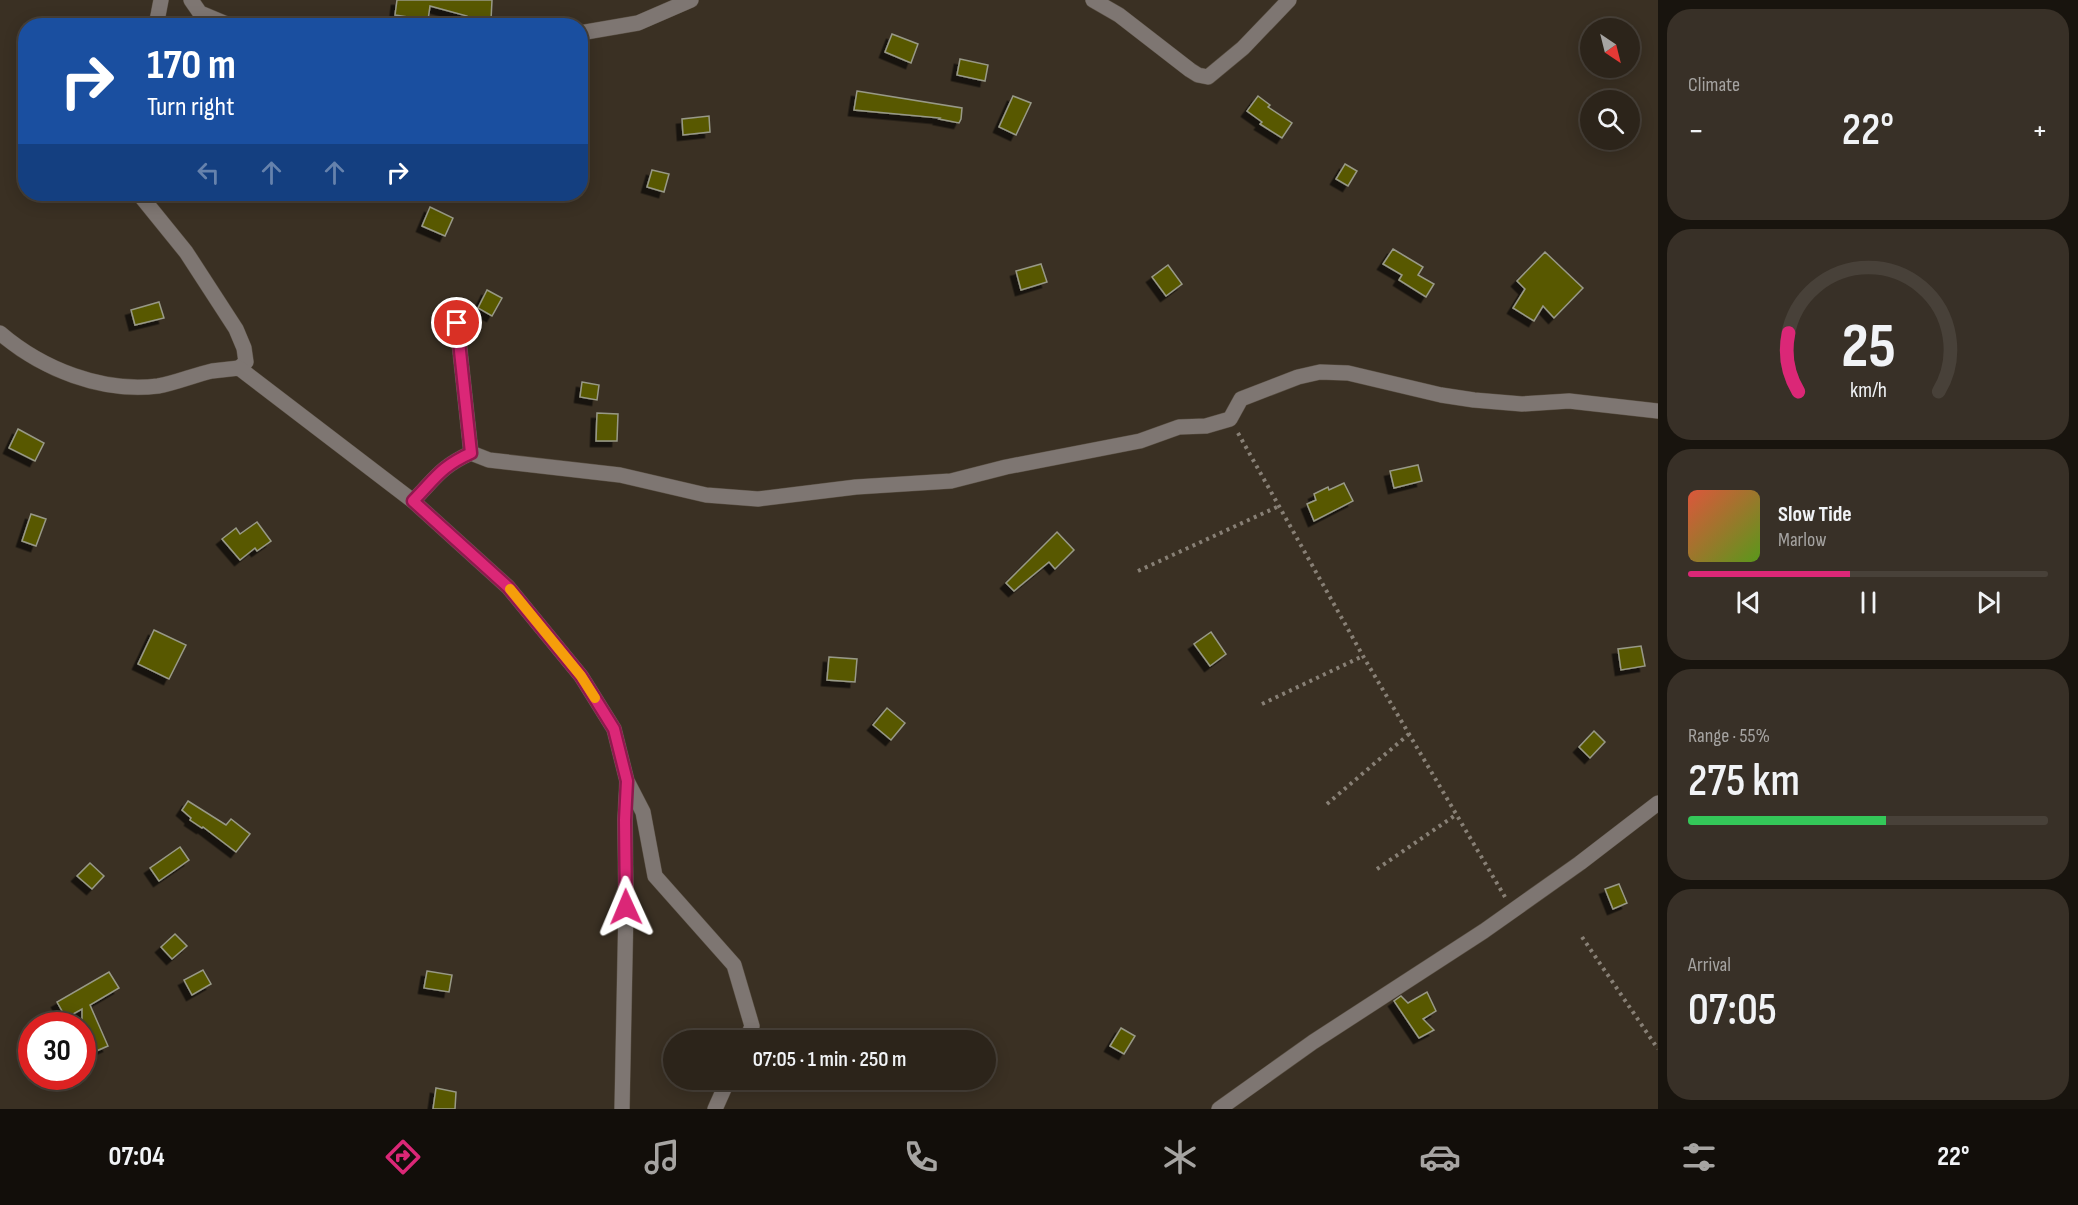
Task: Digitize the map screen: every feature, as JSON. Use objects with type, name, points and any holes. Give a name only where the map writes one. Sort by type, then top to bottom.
[{"type":"street","points":[[158,18],[161,0]]},
{"type":"street","points":[[190,0],[200,13],[212,18]]},
{"type":"street","points":[[588,32],[638,23],[691,0]]},
{"type":"street","points":[[1093,0],[1119,15],[1190,70],[1208,77],[1243,48],[1289,0]]},
{"type":"street","points":[[0,333],[42,363],[96,382],[131,387],[159,386],[212,371],[239,368],[246,362],[244,348],[236,329],[186,252],[145,201]]},
{"type":"street","points":[[457,323],[471,453]]},
{"type":"street","points":[[239,368],[413,501],[508,587],[581,676],[614,729],[627,781],[643,812],[655,876],[734,965],[752,1026],[750,1030]]},
{"type":"street","points":[[413,501],[436,474],[471,453],[489,460],[620,475],[706,495],[758,499],[856,487],[951,481],[1006,467],[1140,441],[1179,427],[1206,426],[1230,419],[1241,399],[1298,377],[1320,372],[1348,373],[1441,395],[1474,400],[1522,404],[1569,401],[1658,411]]},
{"type":"street","points":[[622,1109],[627,781]]},
{"type":"street","points":[[1219,1109],[1313,1042],[1513,910],[1580,863],[1658,803]]},
{"type":"street","points":[[715,1109],[724,1090]]},
{"type":"path","points":[[1230,419],[1363,656],[1513,910]]},
{"type":"path","points":[[1138,571],[1279,506]]},
{"type":"path","points":[[1262,704],[1363,656]]},
{"type":"path","points":[[1327,804],[1409,734]]},
{"type":"path","points":[[1377,869],[1457,814]]},
{"type":"path","points":[[1582,937],[1658,1049]]},
{"type":"building","points":[[397,0],[492,0],[491,18],[467,18],[467,16],[430,6],[428,18],[395,15]]},
{"type":"building","points":[[892,34],[918,44],[911,63],[885,52]]},
{"type":"building","points":[[960,59],[988,65],[985,81],[957,75]]},
{"type":"building","points":[[857,91],[962,108],[961,119],[959,123],[940,118],[854,110]]},
{"type":"building","points":[[1013,96],[1031,103],[1016,135],[999,127]]},
{"type":"building","points":[[1258,96],[1270,105],[1268,107],[1292,123],[1282,138],[1260,124],[1262,122],[1247,111]]},
{"type":"building","points":[[709,116],[710,132],[683,135],[682,119]]},
{"type":"building","points":[[1345,164],[1357,171],[1348,186],[1336,179]]},
{"type":"building","points":[[652,170],[669,174],[664,192],[647,187]]},
{"type":"building","points":[[430,207],[453,218],[445,236],[422,226]]},
{"type":"building","points":[[1393,249],[1423,267],[1418,275],[1434,284],[1426,297],[1399,280],[1402,275],[1383,264]]},
{"type":"building","points":[[1545,252],[1583,288],[1554,318],[1543,306],[1534,321],[1513,308],[1525,289],[1517,281]]},
{"type":"building","points":[[1041,264],[1047,282],[1021,290],[1016,271]]},
{"type":"building","points":[[1168,265],[1182,284],[1166,296],[1152,277]]},
{"type":"building","points":[[487,290],[502,298],[492,316],[478,308]]},
{"type":"building","points":[[159,302],[164,318],[135,325],[131,310]]},
{"type":"building","points":[[582,382],[599,385],[597,400],[580,397]]},
{"type":"building","points":[[597,413],[618,414],[617,441],[596,441]]},
{"type":"building","points":[[18,429],[44,443],[35,461],[9,448]]},
{"type":"building","points":[[1418,465],[1422,481],[1394,488],[1390,471]]},
{"type":"building","points":[[1344,483],[1353,501],[1314,521],[1307,504],[1316,500],[1314,494]]},
{"type":"building","points":[[31,514],[46,519],[36,546],[22,541]]},
{"type":"building","points":[[257,522],[271,541],[257,551],[255,548],[240,560],[222,539],[236,528],[240,534]]},
{"type":"building","points":[[1057,532],[1074,550],[1055,569],[1049,562],[1014,591],[1006,583]]},
{"type":"building","points":[[154,630],[186,645],[169,679],[138,664]]},
{"type":"building","points":[[1211,632],[1226,654],[1210,666],[1194,644]]},
{"type":"building","points":[[1641,646],[1645,666],[1621,670],[1618,649]]},
{"type":"building","points":[[829,657],[857,659],[855,682],[827,680]]},
{"type":"building","points":[[887,708],[905,723],[891,740],[873,725]]},
{"type":"building","points":[[1594,731],[1605,742],[1590,758],[1579,747]]},
{"type":"building","points":[[188,801],[226,825],[231,819],[250,834],[236,852],[190,820],[191,818],[182,810]]},
{"type":"building","points":[[180,847],[189,860],[159,881],[150,868]]},
{"type":"building","points":[[90,863],[104,876],[92,889],[77,876]]},
{"type":"building","points":[[1619,884],[1627,903],[1613,909],[1605,889]]},
{"type":"building","points":[[175,934],[187,946],[172,959],[161,947]]},
{"type":"building","points":[[203,970],[211,984],[192,995],[184,980]]},
{"type":"building","points":[[427,971],[452,975],[449,992],[424,988]]},
{"type":"building","points":[[109,972],[119,988],[90,1005],[93,1012],[82,1012],[82,1009],[77,1012],[63,1012],[57,1002]]},
{"type":"building","points":[[1427,992],[1436,1011],[1423,1019],[1434,1030],[1419,1038],[1394,1001],[1401,996],[1408,1003]]},
{"type":"building","points":[[96,1019],[108,1046],[96,1051]]},
{"type":"building","points":[[1121,1028],[1135,1036],[1124,1054],[1110,1046]]},
{"type":"building","points":[[436,1088],[456,1092],[455,1109],[433,1109]]},
{"type":"slow traffic","points":[[510,589],[581,676],[595,698]]},
{"type":"route","points":[[457,323],[471,453],[436,474],[413,501],[508,587],[581,676],[614,729],[627,781],[626,907]]}]
